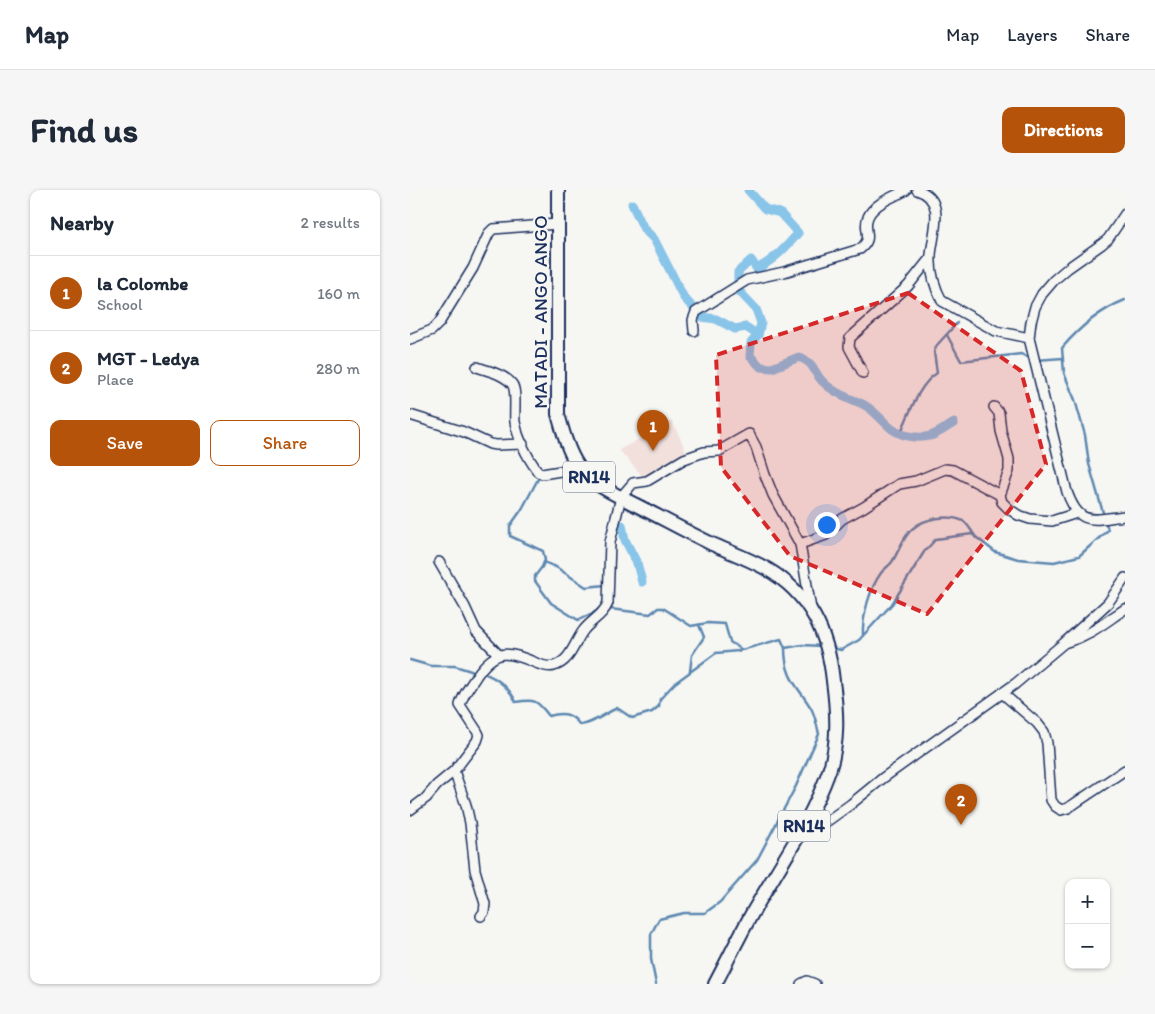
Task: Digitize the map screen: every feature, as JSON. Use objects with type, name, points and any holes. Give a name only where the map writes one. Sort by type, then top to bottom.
[{"type":"highway","name":"MATADI - ANGO ANGO","points":[[558,190],[558,414],[566,441],[579,468],[588,477],[620,497],[679,528],[766,569],[785,582],[811,609],[821,629],[832,664],[836,710],[836,740],[829,769],[804,826],[752,912],[715,984]]},
{"type":"street","points":[[694,331],[693,320],[696,312],[747,280],[784,272],[860,249],[866,244],[868,239],[866,224],[868,216],[878,205],[906,190]]},
{"type":"street","points":[[917,190],[925,192],[932,199],[936,212],[931,257],[932,272],[937,292],[942,301],[996,331],[1029,338]]},
{"type":"street","points":[[1125,214],[1108,238],[1068,268],[1042,294],[1036,307],[1029,338],[1072,506],[1077,514],[1092,520],[1125,516]]},
{"type":"street","points":[[410,339],[432,330],[439,323],[473,268],[489,233],[494,229],[558,224]]},
{"type":"street","points":[[863,373],[849,347],[850,338],[908,286],[931,257]]},
{"type":"street","points":[[477,367],[503,377],[511,382],[514,387],[516,425],[522,444],[538,472],[542,474],[579,468]]},
{"type":"street","points":[[994,407],[999,413],[1000,431],[1009,459],[1009,471],[1000,494],[1002,502],[1018,515],[1030,519],[1052,521],[1077,514]]},
{"type":"street","points":[[410,415],[464,432],[490,444],[522,444]]},
{"type":"street","points":[[410,810],[426,798],[437,785],[454,771],[477,741],[479,735],[460,705],[482,668],[490,659],[498,654],[508,653],[543,666],[554,666],[565,660],[574,650],[587,626],[605,611],[608,603],[610,542],[620,497],[633,483],[647,481],[704,452],[719,451],[749,434],[756,447],[773,494],[800,544],[811,609]]},
{"type":"street","points":[[800,544],[826,535],[842,519],[899,484],[916,481],[945,470],[953,470],[1000,494]]},
{"type":"street","points":[[438,562],[462,600],[476,631],[498,654]]},
{"type":"street","points":[[804,826],[812,828],[826,822],[1002,693],[1064,643],[1108,603],[1125,578]]},
{"type":"street","points":[[1064,643],[1082,638],[1091,633],[1125,609]]},
{"type":"street","points":[[1002,693],[1037,723],[1044,732],[1047,743],[1051,800],[1061,810],[1068,808],[1125,770]]},
{"type":"street","points":[[454,771],[470,823],[475,870],[484,904],[484,912],[481,916]]},
{"type":"street","points":[[801,984],[807,980],[815,984]]},
{"type":"highlighted area","points":[[908,293],[1021,371],[1046,464],[927,614],[790,556],[721,467],[716,355]]},
{"type":"shaded area","points":[[672,421],[687,453],[647,481],[619,450]]},
{"type":"waterway","points":[[748,190],[765,209],[780,213],[798,233],[769,262],[757,269],[751,260],[738,272],[738,290],[756,309],[761,323],[758,335],[751,343],[750,356],[761,367],[772,368],[799,357],[805,360],[819,377],[837,393],[866,406],[892,429],[905,435],[915,437],[930,436],[954,423]]},
{"type":"waterway","points":[[632,204],[644,229],[654,239],[684,298],[702,317],[716,319],[735,329],[746,327],[758,335]]},
{"type":"waterway","points":[[832,648],[841,650],[859,640],[892,604],[924,552],[936,539],[972,534],[995,552],[1018,559],[1054,562],[1079,556],[1108,530],[1089,464],[1085,435],[1075,400],[1064,373],[1062,348],[1091,320],[1125,300]]},
{"type":"waterway","points":[[900,434],[920,392],[930,378],[937,373],[934,352],[937,345],[957,323]]},
{"type":"waterway","points":[[947,335],[961,361],[1021,354],[1031,359]]},
{"type":"waterway","points":[[1036,360],[1063,358]]},
{"type":"waterway","points":[[538,479],[522,509],[510,526],[510,536],[543,551],[545,560],[535,576],[535,581],[551,603],[578,620],[599,610]]},
{"type":"waterway","points":[[863,635],[865,611],[873,586],[881,573],[892,562],[912,529],[923,522],[937,518],[951,518],[963,521],[975,536]]},
{"type":"waterway","points":[[622,525],[625,540],[637,563],[642,582]]},
{"type":"waterway","points":[[544,562],[556,567],[586,587],[605,585]]},
{"type":"waterway","points":[[610,609],[650,614],[658,608],[663,608],[691,626],[708,623],[725,624],[730,642],[741,649]]},
{"type":"waterway","points":[[690,671],[692,655],[704,637],[699,625]]},
{"type":"waterway","points":[[486,674],[504,685],[516,702],[535,702],[549,716],[566,714],[580,725],[594,721],[617,708],[632,718],[652,712],[659,706],[660,699],[675,683],[716,653],[738,651],[781,639],[785,648]]},
{"type":"waterway","points":[[656,984],[651,959],[651,934],[659,919],[684,913],[705,913],[720,902],[757,860],[796,786],[819,734],[812,711],[793,681],[787,667],[785,648],[802,645],[822,646]]},
{"type":"waterway","points":[[410,660],[431,666],[455,666],[471,671]]},
{"type":"place","name":"la Colombe","points":[[653,451]]},
{"type":"place","name":"MGT - Ledya","points":[[961,825]]}]
